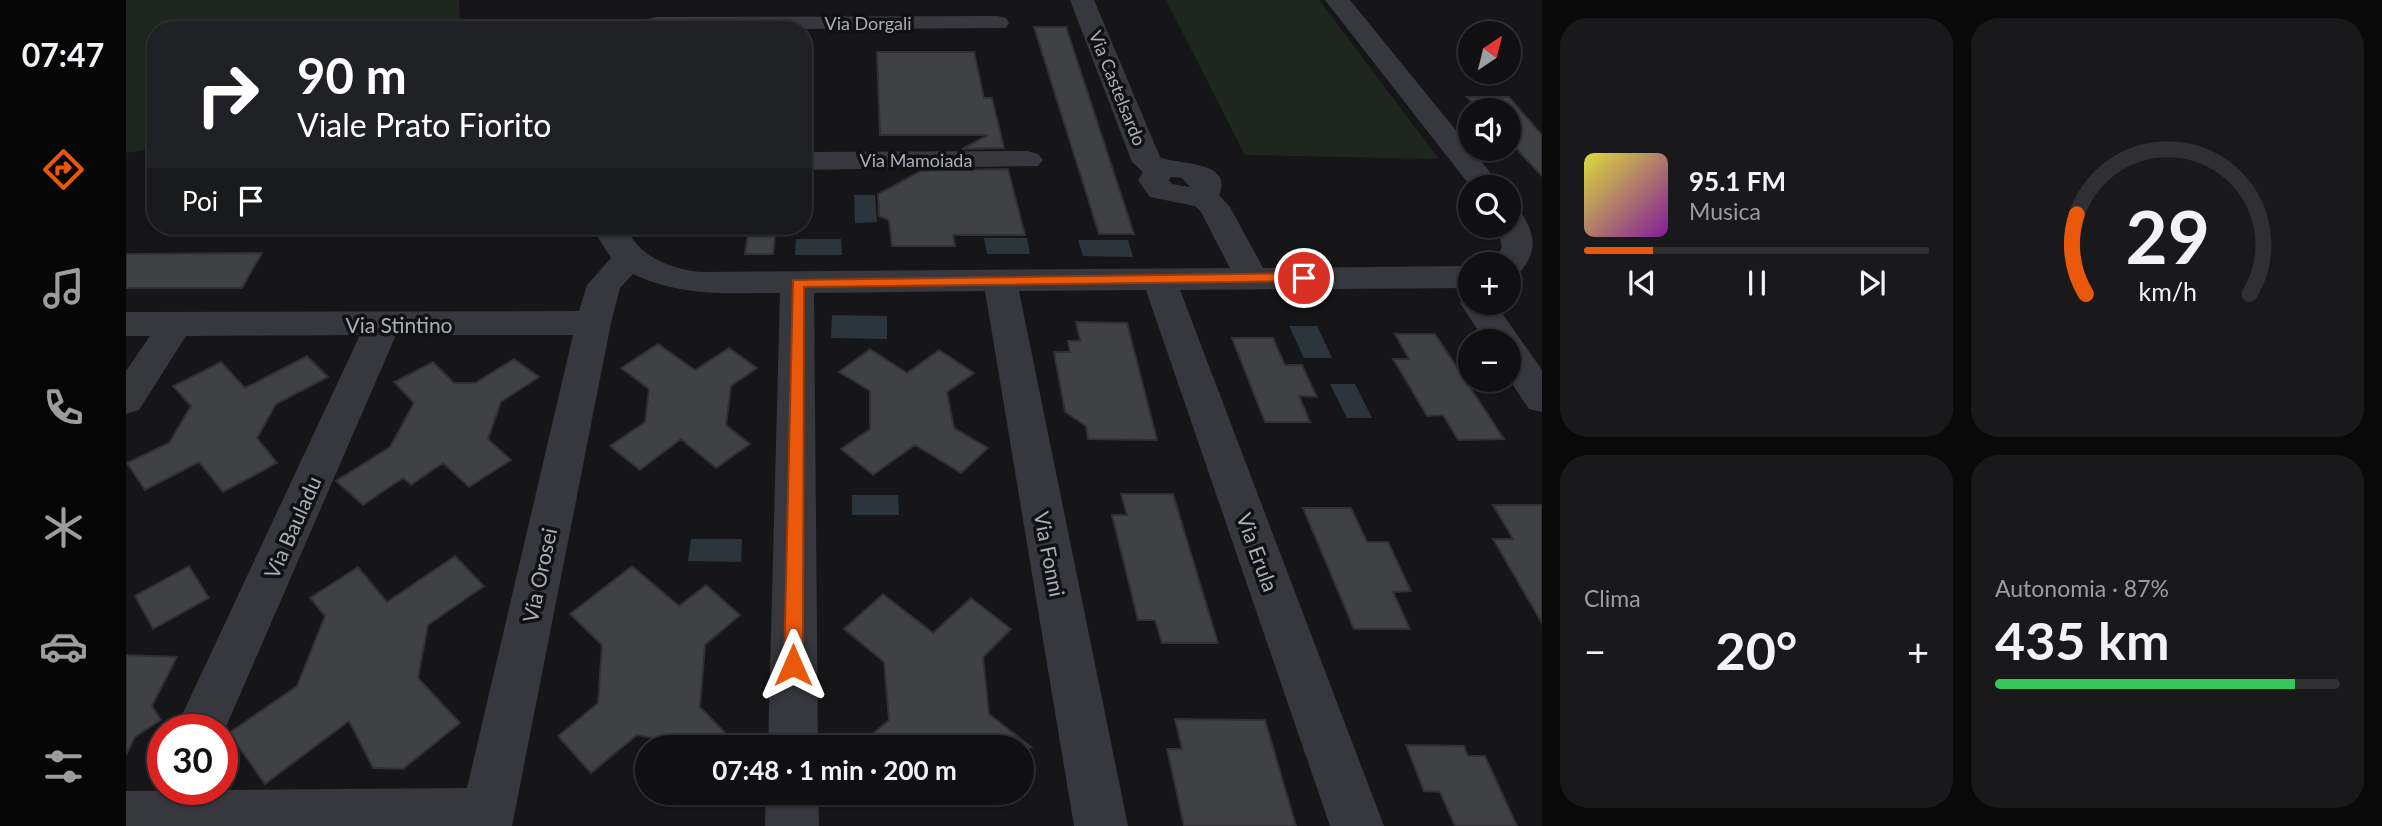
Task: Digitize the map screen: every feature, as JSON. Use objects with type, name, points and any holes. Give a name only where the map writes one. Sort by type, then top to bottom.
[{"type":"street","points":[[657,21],[662,0]]},
{"type":"street","name":"Via Castelsardo","points":[[1082,0],[1147,162],[1161,170],[1153,180],[1161,191],[1181,198],[1201,195],[1214,207],[1252,278]]},
{"type":"street","points":[[1337,0],[1477,175]]},
{"type":"street","name":"Via Dorgali","points":[[812,25],[997,23]]},
{"type":"street","name":"Via Mamoiada","points":[[812,161],[1028,160]]},
{"type":"street","points":[[612,235],[630,258],[650,269],[691,282],[1252,278],[1458,287]]},
{"type":"street","points":[[593,323],[604,285],[630,258]]},
{"type":"street","name":"Via Erula","points":[[1159,278],[1357,826]]},
{"type":"street","name":"Via Fonni","points":[[1000,281],[1101,826]]},
{"type":"street","points":[[793,735],[797,283]]},
{"type":"street","name":"Via Stintino","points":[[126,324],[593,323]]},
{"type":"street","name":"Via Orosei","points":[[486,820],[593,323]]},
{"type":"street","points":[[126,400],[176,324]]},
{"type":"street","name":"Via Bauladu","points":[[207,714],[383,324]]},
{"type":"street","points":[[1521,368],[1542,399]]},
{"type":"street","points":[[792,805],[792,826]]},
{"type":"street","points":[[126,817],[486,820]]},
{"type":"shaded area","points":[[126,0],[459,0],[460,21],[147,21],[147,150],[126,153]]},
{"type":"shaded area","points":[[1166,0],[1319,0],[1439,159],[1245,155]]},
{"type":"shaded area","points":[[854,195],[875,195],[877,222],[855,223]]},
{"type":"shaded area","points":[[984,238],[1027,238],[1030,254],[987,254]]},
{"type":"shaded area","points":[[796,239],[841,239],[842,255],[795,255]]},
{"type":"shaded area","points":[[1078,240],[1128,240],[1133,257],[1083,256]]},
{"type":"shaded area","points":[[832,315],[887,316],[887,339],[831,338]]},
{"type":"shaded area","points":[[1289,326],[1317,326],[1332,358],[1304,358]]},
{"type":"shaded area","points":[[1330,384],[1355,384],[1372,418],[1347,418]]},
{"type":"shaded area","points":[[852,495],[898,495],[899,515],[852,515]]},
{"type":"shaded area","points":[[691,539],[742,539],[741,562],[688,561]]},
{"type":"building","points":[[1034,27],[1066,27],[1134,234],[1099,234]]},
{"type":"building","points":[[877,52],[974,52],[984,98],[992,98],[1004,148],[962,149],[988,135],[880,135]]},
{"type":"building","points":[[1467,97],[1510,98],[1468,98]]},
{"type":"building","points":[[1521,111],[1542,135],[1542,176],[1521,154]]},
{"type":"building","points":[[1008,169],[1025,235],[953,235],[955,246],[892,246],[889,220],[879,216],[878,194],[921,171]]},
{"type":"building","points":[[748,235],[775,235],[773,254],[745,254]]},
{"type":"building","points":[[262,253],[242,288],[126,288],[126,254]]},
{"type":"building","points":[[1076,322],[1127,323],[1157,440],[1088,439],[1086,426],[1065,412],[1054,352],[1070,352],[1068,341],[1080,341]]},
{"type":"building","points":[[1395,334],[1435,334],[1458,369],[1458,392],[1473,392],[1504,439],[1458,440],[1443,415],[1427,416],[1393,359],[1409,359]]},
{"type":"building","points":[[1232,338],[1273,338],[1285,365],[1302,365],[1317,397],[1299,396],[1310,422],[1265,422]]},
{"type":"building","points":[[658,344],[695,370],[729,348],[757,368],[731,386],[726,425],[750,444],[716,468],[681,439],[640,470],[610,446],[645,422],[649,389],[621,368]]},
{"type":"building","points":[[870,349],[907,373],[939,350],[974,373],[947,392],[954,428],[988,448],[961,473],[915,445],[873,475],[841,449],[870,429],[870,391],[839,372]]},
{"type":"building","points":[[307,356],[328,377],[276,404],[257,438],[277,463],[223,492],[199,462],[145,490],[127,463],[169,443],[191,406],[173,386],[221,362],[245,388]]},
{"type":"building","points":[[514,359],[539,377],[501,402],[488,439],[511,460],[469,487],[443,463],[411,485],[403,478],[363,505],[336,481],[390,447],[414,403],[394,382],[433,362],[454,383],[475,383]]},
{"type":"building","points":[[1121,494],[1173,494],[1218,643],[1162,643],[1155,620],[1138,620],[1112,515],[1127,515]]},
{"type":"building","points":[[1493,505],[1542,505],[1542,623],[1493,539],[1513,539]]},
{"type":"building","points":[[1303,508],[1351,508],[1367,542],[1388,542],[1411,591],[1393,592],[1410,629],[1354,629]]},
{"type":"building","points":[[455,556],[484,586],[428,625],[418,678],[460,723],[403,769],[373,768],[349,721],[265,784],[238,746],[238,727],[297,686],[325,616],[310,598],[358,567],[387,602]]},
{"type":"building","points":[[189,566],[209,598],[153,629],[135,596]]},
{"type":"building","points":[[632,566],[679,606],[706,585],[740,615],[705,645],[700,707],[727,735],[635,735],[591,773],[558,736],[598,703],[602,645],[570,614]]},
{"type":"building","points":[[883,594],[933,633],[971,598],[1011,629],[983,657],[989,714],[1016,735],[871,735],[889,720],[884,662],[844,629]]},
{"type":"building","points":[[126,655],[177,657],[152,706],[157,714],[147,714],[147,729],[135,737],[126,755]]},
{"type":"building","points":[[1175,719],[1265,720],[1296,826],[1184,826],[1167,749],[1182,749]]},
{"type":"building","points":[[1406,745],[1464,746],[1468,756],[1485,756],[1517,826],[1455,826],[1440,792],[1424,791]]},
{"type":"route","points":[[793,665],[797,283],[1304,278]]}]
